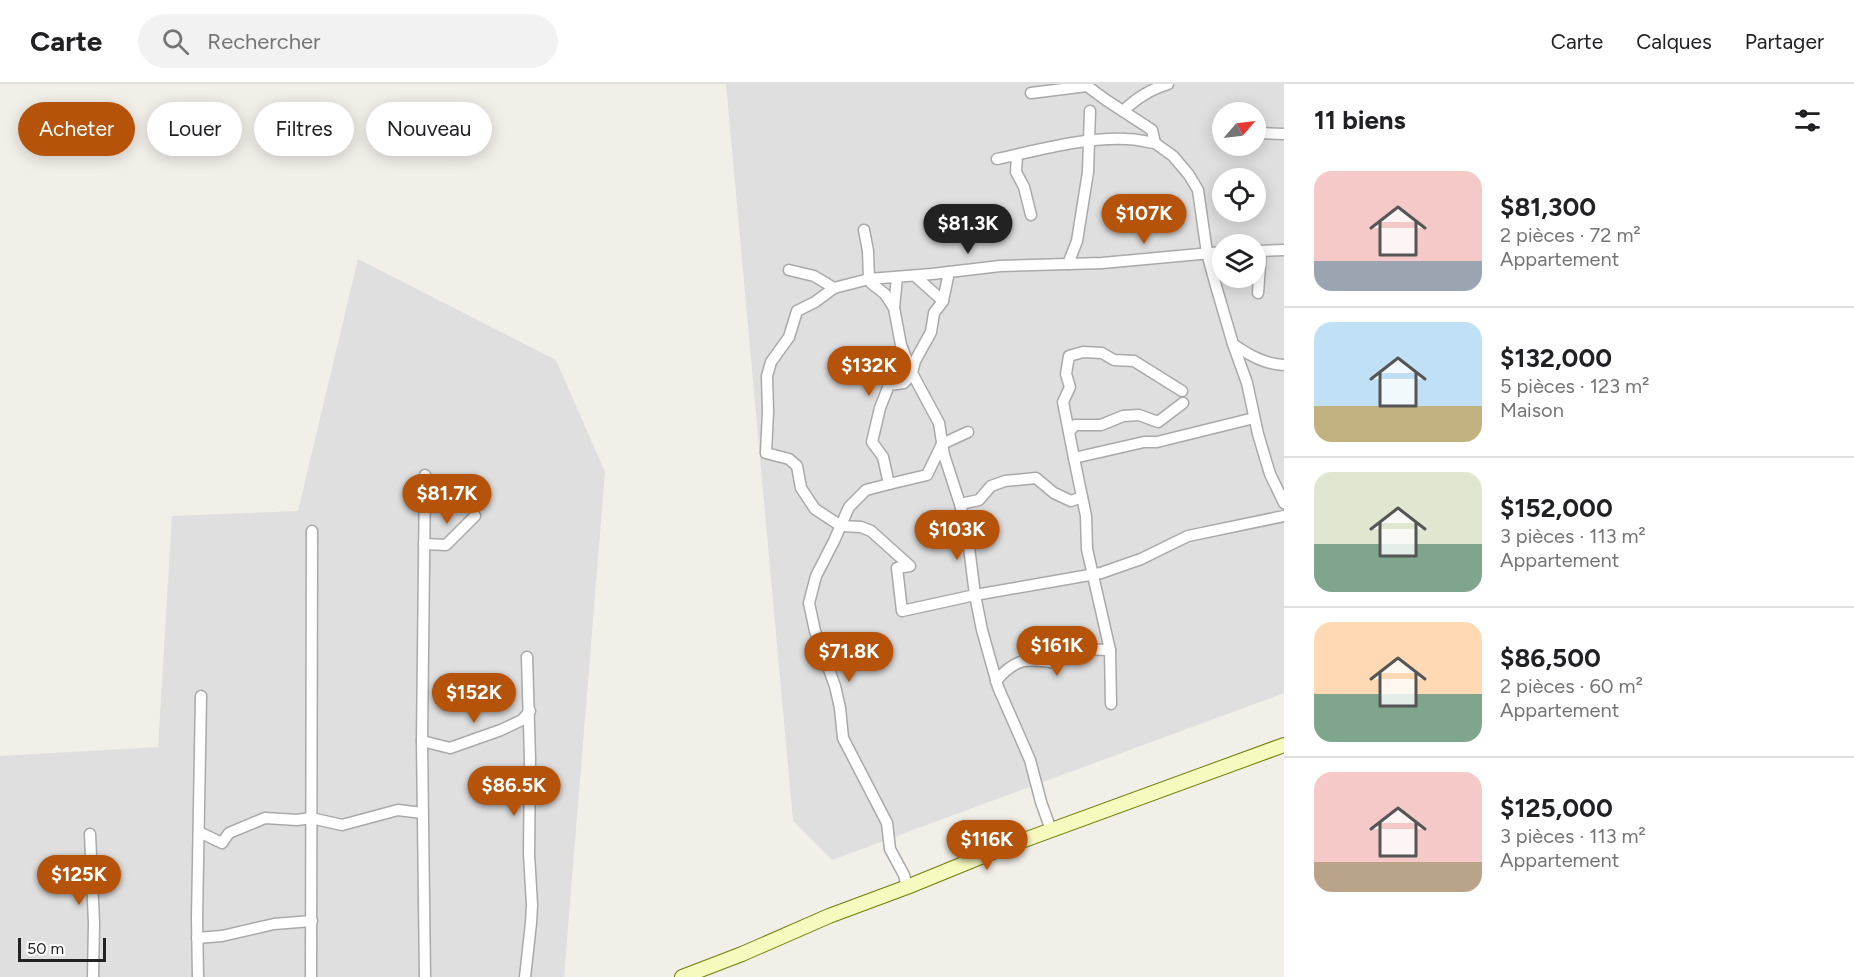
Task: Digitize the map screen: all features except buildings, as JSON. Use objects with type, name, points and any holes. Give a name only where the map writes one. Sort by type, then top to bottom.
[{"type":"main road","points":[[682,977],[1005,847],[1284,745]]},
{"type":"street","points":[[1123,111],[1135,99],[1152,89],[1168,84]]},
{"type":"street","points":[[1030,93],[1087,86],[1152,130],[1155,143]]},
{"type":"street","points":[[1068,264],[1077,241],[1084,204],[1088,172],[1090,111]]},
{"type":"street","points":[[1266,133],[1284,134]]},
{"type":"street","points":[[997,159],[1088,142],[1128,139],[1155,143],[1173,156],[1198,190],[1208,253],[1233,344],[1247,383],[1270,474],[1284,503]]},
{"type":"street","points":[[1017,155],[1016,172],[1024,187],[1031,215]]},
{"type":"street","points":[[864,230],[868,251],[869,279],[885,294],[894,309]]},
{"type":"street","points":[[1266,251],[1284,250]]},
{"type":"street","points":[[1212,253],[1102,263],[1000,266],[869,279],[834,288],[815,302],[797,311],[789,336],[771,362],[767,376],[766,453],[789,459],[797,466],[801,488],[815,509],[841,526],[861,527],[871,531],[910,566],[897,568],[902,611],[975,595],[1092,575],[1141,559],[1188,536],[1284,516]]},
{"type":"street","points":[[789,270],[813,276],[834,288]]},
{"type":"street","points":[[888,484],[883,457],[872,442],[880,408],[890,385],[904,382],[912,373],[915,361],[931,332],[934,313],[943,301],[949,272]]},
{"type":"street","points":[[915,276],[943,301]]},
{"type":"street","points":[[897,277],[894,309],[900,345],[939,423],[944,455],[967,531],[975,595],[996,681],[1030,760],[1051,830]]},
{"type":"street","points":[[1258,288],[1258,293]]},
{"type":"street","points":[[1233,344],[1257,359],[1274,365],[1284,365]]},
{"type":"street","points":[[1110,704],[1110,650],[1087,549],[1086,516],[1063,402],[1070,387],[1066,374],[1070,356],[1083,352],[1102,353],[1114,360],[1134,362],[1182,391]]},
{"type":"street","points":[[1247,383],[1249,368],[1257,359]]},
{"type":"street","points":[[1069,432],[1075,426],[1101,425],[1123,416],[1139,415],[1158,422],[1183,403]]},
{"type":"street","points":[[1074,458],[1144,442],[1157,442],[1254,418]]},
{"type":"street","points":[[907,887],[904,875],[890,849],[886,823],[843,738],[835,686],[815,631],[808,603],[816,576],[849,507],[866,490],[927,476],[942,444],[968,432]]},
{"type":"street","points":[[425,475],[422,741],[425,977]]},
{"type":"street","points":[[960,504],[979,500],[991,486],[1036,478],[1054,493],[1071,501],[1082,498]]},
{"type":"street","points":[[424,544],[446,545],[475,516]]},
{"type":"street","points":[[311,977],[312,531]]},
{"type":"street","points":[[996,681],[1006,669],[1031,659],[1055,663],[1076,649],[1110,650]]},
{"type":"street","points":[[525,977],[531,923],[530,711],[527,657]]},
{"type":"street","points":[[198,977],[201,696]]},
{"type":"street","points":[[422,741],[450,748],[501,730],[522,720],[530,711]]},
{"type":"street","points":[[199,832],[222,843],[230,833],[265,818],[297,820],[311,818],[342,825],[398,810],[422,813]]},
{"type":"street","points":[[90,834],[94,922],[93,977]]},
{"type":"street","points":[[197,938],[222,936],[274,924],[312,921]]},
{"type":"shaded area","points":[[726,84],[1284,84],[1284,693],[832,860],[793,821]]},
{"type":"shaded area","points":[[358,259],[556,360],[605,472],[564,977],[0,977],[0,756],[158,747],[172,516],[298,511]]}]
